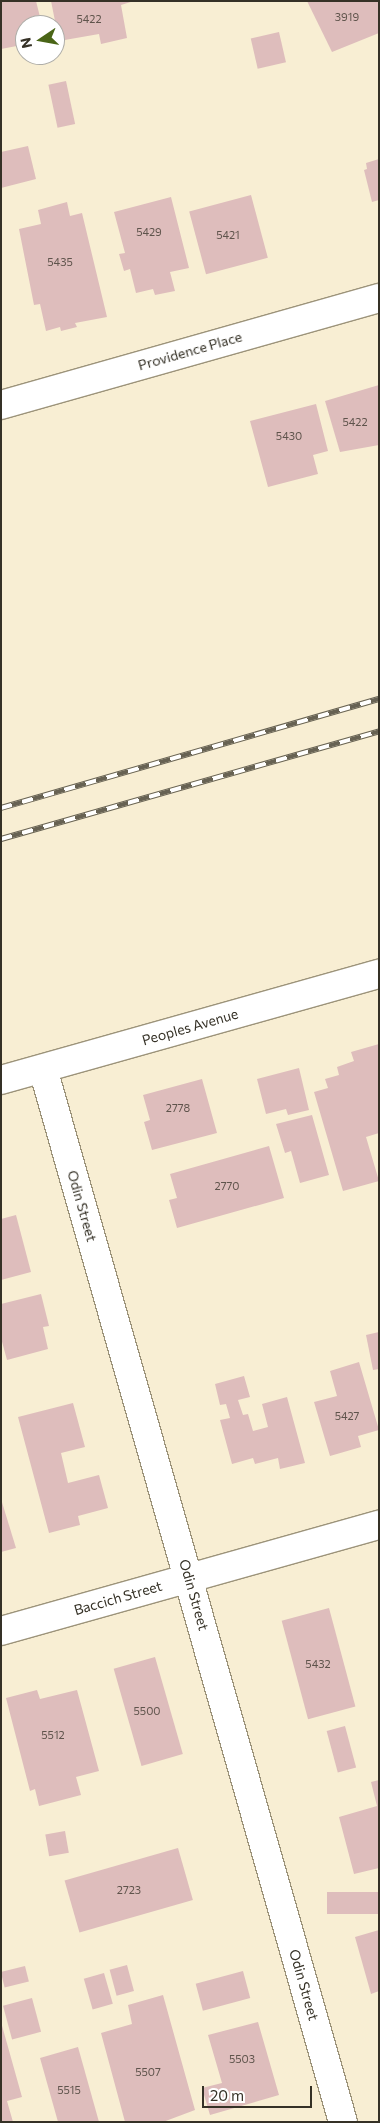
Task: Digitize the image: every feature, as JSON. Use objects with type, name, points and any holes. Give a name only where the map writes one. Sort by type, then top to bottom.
[{"type":"street","name":"Providence Place","points":[[1,405],[379,298]]},
{"type":"street","name":"Peoples Avenue","points":[[1,1080],[379,974]]},
{"type":"street","name":"Odin Street","points":[[43,1069],[190,1578],[343,2122]]},
{"type":"street","name":"Baccich Street","points":[[1,1631],[379,1525]]},
{"type":"building","points":[[1,1],[36,1],[40,15],[15,15],[15,46],[1,49]]},
{"type":"building","points":[[51,1],[134,1],[121,5],[127,38],[101,44],[99,34],[65,40],[65,15],[54,15]]},
{"type":"building","points":[[307,1],[379,1],[379,33],[332,52]]},
{"type":"building","points":[[279,32],[286,62],[258,69],[251,39]]},
{"type":"building","points":[[66,81],[75,124],[58,128],[48,85]]},
{"type":"building","points":[[28,146],[36,179],[1,188],[1,152]]},
{"type":"building","points":[[379,159],[379,200],[372,202],[364,170],[367,169],[366,163]]},
{"type":"building","points":[[251,195],[268,258],[206,274],[189,212]]},
{"type":"building","points":[[171,197],[189,268],[170,272],[175,291],[155,295],[153,289],[136,293],[130,269],[124,271],[119,254],[125,253],[114,212]]},
{"type":"building","points":[[67,202],[70,216],[82,213],[107,317],[75,323],[77,327],[61,331],[60,327],[46,331],[40,304],[34,305],[19,229],[41,224],[38,210]]},
{"type":"building","points":[[379,385],[379,445],[340,452],[325,401]]},
{"type":"building","points":[[316,404],[328,451],[313,455],[318,474],[268,487],[250,421]]},
{"type":"building","points":[[379,1044],[379,1133],[366,1137],[379,1181],[343,1191],[314,1092],[328,1088],[325,1079],[339,1075],[337,1067],[354,1061],[351,1052]]},
{"type":"building","points":[[299,1068],[309,1110],[288,1115],[286,1109],[266,1114],[257,1079]]},
{"type":"building","points":[[202,1079],[217,1133],[152,1150],[144,1122],[150,1120],[143,1095]]},
{"type":"building","points":[[312,1115],[329,1175],[300,1183],[291,1151],[285,1153],[276,1124]]},
{"type":"building","points":[[269,1146],[284,1198],[177,1228],[169,1200],[177,1198],[170,1174]]},
{"type":"building","points":[[16,1215],[31,1272],[1,1280],[1,1219]]},
{"type":"building","points":[[41,1294],[49,1326],[43,1327],[48,1349],[7,1360],[1,1338],[1,1304]]},
{"type":"building","points":[[379,1332],[379,1369],[373,1370],[366,1335]]},
{"type":"building","points":[[359,1362],[379,1430],[358,1436],[361,1447],[330,1456],[314,1402],[337,1396],[330,1371]]},
{"type":"building","points":[[244,1376],[250,1397],[238,1400],[243,1415],[248,1414],[253,1431],[268,1427],[262,1404],[287,1397],[305,1463],[280,1469],[278,1458],[255,1464],[253,1458],[232,1464],[220,1420],[230,1418],[226,1404],[220,1405],[215,1384]]},
{"type":"building","points":[[73,1403],[85,1447],[61,1453],[68,1483],[99,1475],[108,1508],[78,1516],[80,1525],[49,1533],[18,1417]]},
{"type":"building","points":[[1,1499],[16,1548],[1,1552]]},
{"type":"building","points":[[329,1608],[355,1707],[308,1719],[282,1621]]},
{"type":"building","points":[[155,1657],[183,1754],[142,1766],[114,1669]]},
{"type":"building","points":[[37,1690],[40,1699],[77,1690],[99,1771],[76,1777],[81,1795],[39,1806],[35,1789],[30,1791],[6,1698]]},
{"type":"building","points":[[345,1726],[356,1768],[338,1772],[327,1731]]},
{"type":"building","points":[[379,1780],[379,1868],[354,1874],[339,1817],[377,1806],[371,1782]]},
{"type":"building","points":[[65,1831],[69,1853],[49,1856],[45,1834]]},
{"type":"building","points":[[178,1848],[193,1900],[79,1932],[65,1881]]},
{"type":"building","points":[[327,1892],[379,1892],[379,1914],[327,1914]]},
{"type":"building","points":[[379,1930],[379,1991],[371,1994],[355,1937]]},
{"type":"building","points":[[127,1965],[134,1991],[117,1996],[110,1970]]},
{"type":"building","points":[[25,1966],[29,1982],[5,1988],[1,1972]]},
{"type":"building","points":[[243,1971],[250,1998],[203,2011],[196,1984]]},
{"type":"building","points":[[104,1973],[113,2004],[93,2010],[84,1979]]},
{"type":"building","points":[[163,1995],[195,2110],[163,2122],[125,2122],[101,2033],[132,2024],[128,2005]]},
{"type":"building","points":[[32,1998],[41,2032],[12,2040],[3,2006]]},
{"type":"building","points":[[1,2022],[22,2097],[7,2101],[13,2122],[1,2122]]},
{"type":"building","points":[[258,2022],[279,2095],[210,2115],[202,2088],[222,2083],[208,2035]]},
{"type":"building","points":[[78,2047],[99,2122],[58,2122],[40,2058]]},
{"type":"railway","points":[[1,808],[379,699]]},
{"type":"railway","points":[[1,839],[379,731]]}]
